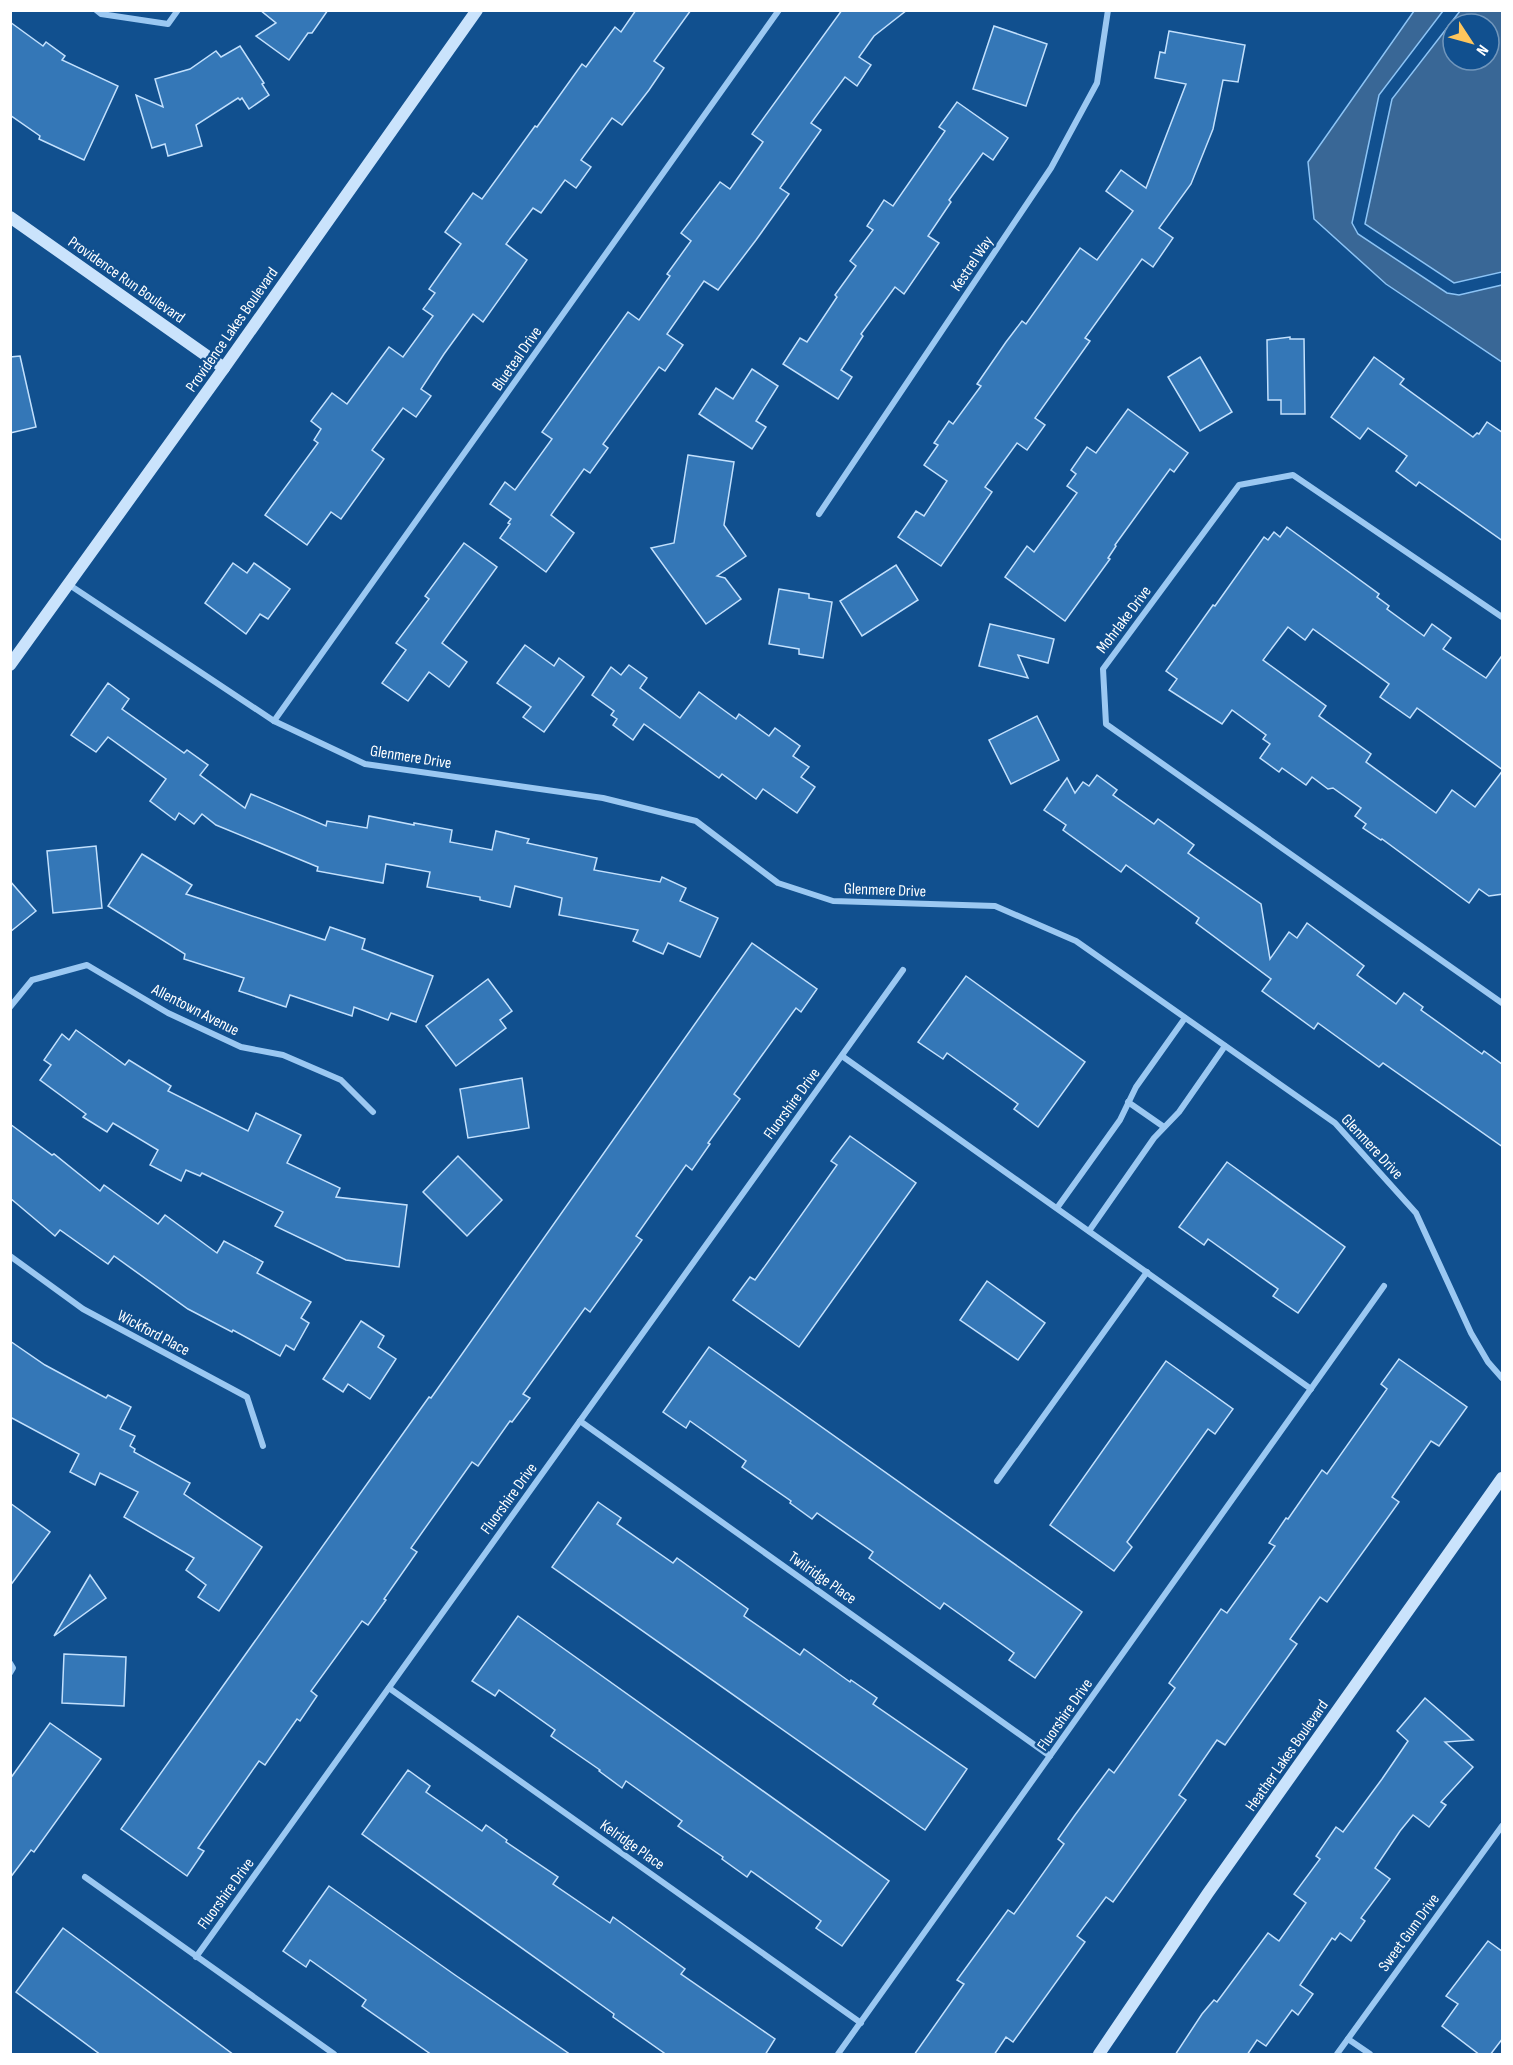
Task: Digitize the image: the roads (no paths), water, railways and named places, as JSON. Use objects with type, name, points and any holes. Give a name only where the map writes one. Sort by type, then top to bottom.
[{"type":"street","points":[[96,10],[100,14],[168,24],[178,10]]},
{"type":"street","name":"Providence Lakes Boulevard","points":[[10,665],[224,368],[477,10]]},
{"type":"street","name":"Blueteal Drive","points":[[274,721],[779,10]]},
{"type":"street","name":"Kestrel Way","points":[[819,514],[1051,168],[1097,83],[1108,10]]},
{"type":"street","name":"Providence Run Boulevard","points":[[10,217],[224,368]]},
{"type":"street","name":"Mohrlake Drive","points":[[1503,617],[1293,475],[1239,485],[1102,669],[1106,724],[1503,1004]]},
{"type":"street","name":"Glenmere Drive","points":[[68,584],[274,721],[365,764],[603,798],[696,821],[778,883],[834,901],[995,906],[1076,941],[1335,1123],[1416,1213],[1471,1333],[1488,1362],[1503,1378]]},
{"type":"street","name":"Allentown Avenue","points":[[10,1007],[32,980],[87,964],[168,1013],[241,1047],[284,1055],[341,1080],[373,1112]]},
{"type":"street","name":"Fluorshire Drive","points":[[196,1957],[903,970]]},
{"type":"street","points":[[1057,1208],[1120,1120],[1136,1087],[1185,1018]]},
{"type":"street","points":[[1089,1231],[1154,1137],[1179,1113],[1226,1046]]},
{"type":"street","points":[[842,1056],[1311,1389]]},
{"type":"street","points":[[1128,1102],[1164,1127]]},
{"type":"street","name":"Wickford Place","points":[[10,1256],[83,1310],[247,1398],[263,1446]]},
{"type":"street","points":[[997,1481],[1146,1272]]},
{"type":"street","name":"Fluorshire Drive","points":[[838,2055],[1384,1286]]},
{"type":"street","name":"Twilridge Place","points":[[580,1421],[1050,1756]]},
{"type":"street","name":"Heather Lakes Boulevard","points":[[1099,2055],[1208,1893],[1503,1478]]},
{"type":"street","points":[[10,1663],[13,1668],[10,1673]]},
{"type":"street","name":"Kelridge Place","points":[[389,1688],[861,2023]]},
{"type":"street","name":"Sweet Gum Drive","points":[[1336,2055],[1499,1828],[1503,1826]]},
{"type":"street","points":[[85,1877],[334,2055]]},
{"type":"street","points":[[1348,2039],[1370,2055]]},
{"type":"water","points":[[1414,11],[1443,11],[1379,95],[1352,223],[1358,234],[1447,293],[1459,295],[1502,285],[1502,362],[1386,284],[1314,219],[1308,162]]},
{"type":"water","points":[[1502,11],[1502,272],[1454,283],[1365,224],[1392,99],[1441,36],[1441,72],[1501,72],[1501,12],[1459,12]]}]
